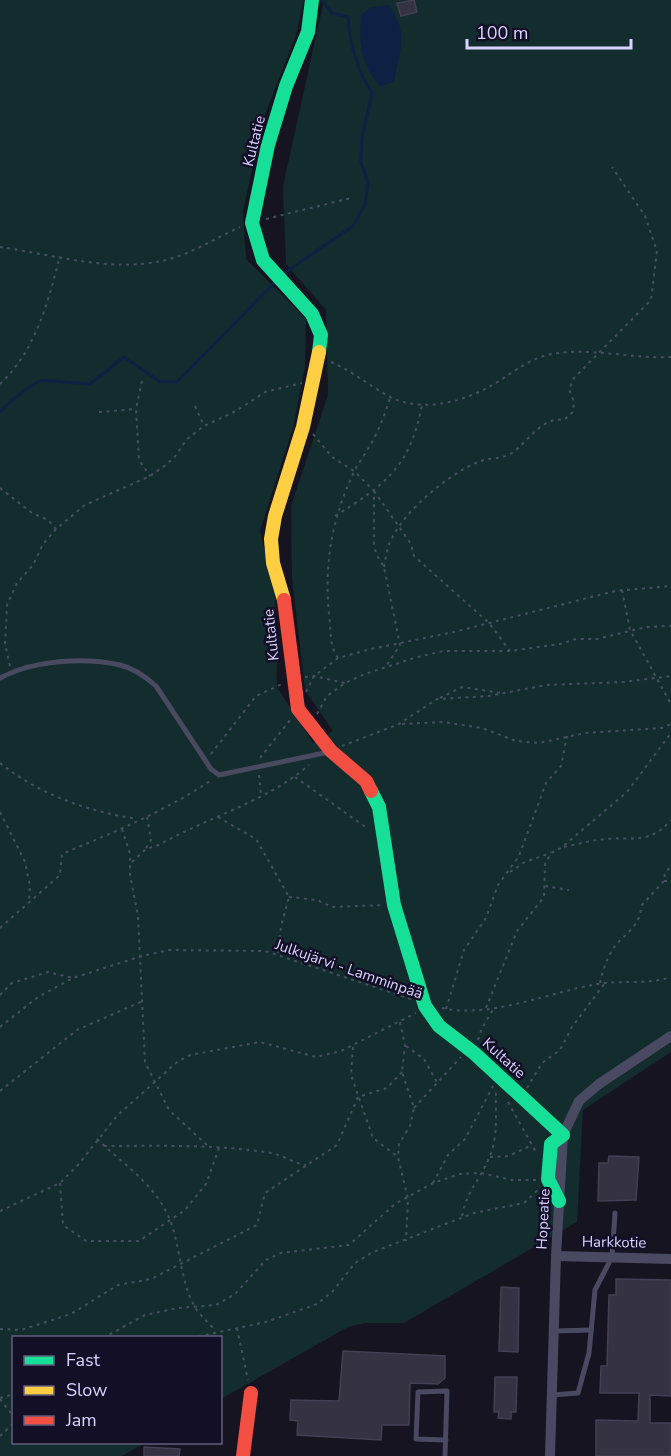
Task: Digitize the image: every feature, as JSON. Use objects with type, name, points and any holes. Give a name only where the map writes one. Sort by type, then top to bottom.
[{"type":"street","name":"Kultatie","points":[[312,0],[308,32],[286,86],[271,135],[252,223],[263,260],[312,314],[321,335],[319,357],[303,427],[275,516],[271,539],[273,563],[284,597],[292,680],[298,710],[309,723],[326,753],[366,781],[379,807],[394,905],[425,1006],[440,1026],[472,1051],[563,1135]]},
{"type":"street","name":"Hopeatie","points":[[550,1456],[558,1201],[563,1135],[579,1101],[625,1065],[671,1036]]},
{"type":"street","points":[[558,1201],[548,1175],[551,1144],[563,1135]]},
{"type":"street","name":"Harkkotie","points":[[556,1256],[671,1259]]},
{"type":"street","points":[[243,1456],[251,1393]]},
{"type":"lane","points":[[0,678],[35,666],[71,663],[122,665],[156,686],[206,762],[219,775],[326,753]]},
{"type":"lane","points":[[552,1395],[578,1392],[589,1353],[595,1290],[612,1257],[615,1213]]},
{"type":"lane","points":[[554,1331],[591,1330]]},
{"type":"lane","points":[[446,1440],[416,1439],[418,1392],[447,1391],[446,1456]]},
{"type":"path","points":[[384,567],[387,549],[398,528],[453,473],[481,460],[494,460],[513,453],[524,440],[548,423],[556,419],[564,420],[573,412],[574,402],[569,389],[574,378],[651,300],[657,251],[645,216],[612,167]]},
{"type":"path","points":[[0,247],[96,262],[141,265],[176,258],[252,223],[351,198]]},
{"type":"path","points":[[0,384],[16,369],[31,345],[60,255]]},
{"type":"path","points":[[319,357],[356,374],[390,397],[422,405],[438,404],[485,389],[528,363],[549,354],[599,353],[671,357]]},
{"type":"path","points":[[12,672],[5,644],[8,605],[17,583],[33,565],[43,544],[56,529],[85,505],[150,476],[174,458],[188,439],[204,426],[236,411],[265,392],[300,384],[314,375]]},
{"type":"path","points":[[142,381],[136,409],[139,460],[150,476]]},
{"type":"path","points":[[338,658],[333,651],[330,636],[327,594],[329,547],[335,516],[354,471],[380,426],[390,397]]},
{"type":"path","points":[[335,516],[374,491],[400,463],[416,437],[422,405]]},
{"type":"path","points":[[195,406],[204,426]]},
{"type":"path","points":[[99,411],[136,409]]},
{"type":"path","points":[[303,427],[319,439],[332,457],[354,471],[374,491],[411,544],[414,556],[489,623],[510,651]]},
{"type":"path","points":[[0,488],[32,513],[48,520],[56,529]]},
{"type":"path","points":[[374,491],[374,543],[376,554],[384,567],[400,645],[384,669]]},
{"type":"path","points":[[261,796],[257,767],[260,758],[298,710],[314,676],[338,658],[622,590],[671,586]]},
{"type":"path","points":[[622,590],[630,630],[671,704]]},
{"type":"path","points":[[309,723],[327,696],[345,683],[414,658],[443,651],[510,651],[560,644],[576,639],[597,639],[630,630],[671,626]]},
{"type":"path","points":[[206,762],[256,696],[292,680],[314,676],[345,683]]},
{"type":"path","points":[[437,699],[503,693],[546,685],[671,676]]},
{"type":"path","points":[[146,849],[159,845],[261,796],[295,777],[326,753],[399,724],[437,699],[462,687],[503,693]]},
{"type":"path","points":[[399,724],[443,722],[482,728],[516,741],[539,743],[567,736],[662,728],[671,724]]},
{"type":"path","points":[[507,873],[525,862],[561,848],[627,792],[671,733]]},
{"type":"path","points":[[446,1009],[464,950],[486,918],[498,885],[519,856],[546,783],[561,766],[567,736]]},
{"type":"path","points":[[0,763],[51,797],[112,815],[139,819]]},
{"type":"path","points":[[0,928],[60,874],[62,854],[180,801],[219,775]]},
{"type":"path","points":[[295,777],[364,826],[381,824]]},
{"type":"path","points":[[0,812],[25,862],[30,886],[29,900]]},
{"type":"path","points":[[131,863],[146,849],[151,840],[147,817]]},
{"type":"path","points":[[218,817],[256,839],[289,897],[281,926],[278,954]]},
{"type":"path","points":[[561,848],[607,839],[636,839],[654,835],[671,822]]},
{"type":"path","points":[[122,829],[131,863],[130,875],[138,916],[145,1062],[153,1083],[169,1110],[210,1148]]},
{"type":"path","points":[[486,1008],[517,930],[526,917],[538,907],[545,886],[544,864],[551,853]]},
{"type":"path","points":[[600,984],[603,967],[615,946],[631,932],[641,913],[641,906],[664,881],[664,872],[671,867]]},
{"type":"path","points":[[664,881],[671,881]]},
{"type":"path","points":[[545,886],[569,890]]},
{"type":"path","points":[[289,897],[317,900],[332,906],[394,905]]},
{"type":"path","name":"Julkujärvi - Lamminpää","points":[[0,1027],[38,997],[73,978],[141,956],[169,950],[240,949],[278,954],[407,997],[425,1006],[446,1009],[494,1008],[605,983],[657,982],[671,977]]},
{"type":"path","points":[[0,995],[12,983],[48,972],[73,978]]},
{"type":"path","points":[[522,1096],[542,1063],[560,1050],[572,1027],[605,983]]},
{"type":"path","points":[[0,1091],[77,1030],[143,1001]]},
{"type":"path","points":[[0,1211],[60,1183],[78,1165],[117,1116],[153,1083],[190,1055],[260,1042],[316,1058],[353,1046],[400,1022],[425,1006]]},
{"type":"path","points":[[414,1108],[472,1051],[494,1008]]},
{"type":"path","points":[[400,1022],[405,1045],[402,1072],[414,1108],[410,1126],[399,1144],[398,1157],[408,1199],[406,1240]]},
{"type":"path","points":[[405,1045],[424,1059],[438,1083]]},
{"type":"path","points":[[353,1046],[351,1075],[373,1138],[398,1157]]},
{"type":"path","points":[[0,1329],[21,1330],[71,1314],[118,1285],[151,1279],[257,1225],[265,1193],[337,1145],[358,1097],[387,1088],[402,1072]]},
{"type":"path","points":[[496,1081],[501,1090]]},
{"type":"path","points":[[462,1218],[465,1197],[490,1157],[495,1136],[496,1081]]},
{"type":"path","points":[[433,1183],[448,1155],[465,1139],[496,1081]]},
{"type":"path","points":[[506,1099],[548,1175]]},
{"type":"path","points":[[97,1139],[121,1162],[140,1175],[170,1220],[196,1309],[216,1331]]},
{"type":"path","points":[[490,1157],[509,1156],[532,1145]]},
{"type":"path","points":[[104,1146],[219,1148],[274,1153],[291,1162],[307,1165]]},
{"type":"path","points":[[60,1183],[63,1225],[86,1241],[139,1241],[185,1210],[206,1184],[219,1148]]},
{"type":"path","points":[[107,1336],[145,1315],[178,1308],[196,1309],[216,1305],[235,1294],[266,1260],[281,1253],[350,1245],[395,1204],[408,1199],[433,1183],[460,1174],[481,1173],[512,1180],[548,1175]]},
{"type":"path","points":[[198,1336],[266,1322],[317,1304],[333,1291],[355,1263],[431,1228],[524,1203],[548,1175]]},
{"type":"path","points":[[237,1328],[251,1393]]},
{"type":"path","points":[[0,1398],[12,1414]]},
{"type":"path","points":[[0,1436],[12,1425]]},
{"type":"green space","points":[[0,0],[304,0],[296,35],[262,122],[243,212],[246,259],[306,319],[305,367],[293,428],[260,531],[275,592],[277,687],[313,743],[333,731],[305,690],[292,578],[291,506],[328,395],[326,310],[286,264],[283,186],[324,0],[671,0],[671,1052],[583,1110],[577,1222],[404,1323],[365,1323],[348,1327],[222,1398],[222,1336],[12,1336],[12,1444],[143,1444],[122,1456],[0,1456]]},
{"type":"water","points":[[389,5],[399,24],[400,51],[394,82],[380,86],[368,70],[362,53],[361,15],[371,7]]},
{"type":"building","points":[[414,0],[417,12],[401,16],[397,3]]},
{"type":"building","points":[[609,1156],[639,1157],[636,1200],[598,1201],[599,1163],[608,1163]]},
{"type":"building","points":[[616,1279],[671,1280],[671,1396],[650,1395],[650,1423],[671,1423],[671,1456],[596,1456],[596,1420],[638,1421],[639,1393],[600,1393],[601,1366],[607,1366],[609,1295],[616,1295]]},
{"type":"building","points":[[501,1287],[519,1288],[518,1352],[499,1351]]},
{"type":"building","points":[[343,1351],[445,1356],[445,1378],[438,1384],[410,1383],[409,1425],[382,1425],[381,1440],[297,1435],[298,1421],[290,1420],[291,1400],[339,1401]]},
{"type":"building","points":[[495,1377],[517,1377],[516,1412],[511,1412],[511,1419],[498,1418],[499,1412],[494,1412]]},
{"type":"building","points":[[144,1447],[180,1449],[179,1456],[144,1456]]},
{"type":"waterway","points":[[283,274],[353,226],[365,204],[368,183],[361,162],[362,138],[372,93],[355,57],[348,17],[332,13],[322,0]]},
{"type":"waterway","points":[[0,412],[19,394],[41,380],[90,384],[124,357],[159,381],[177,382],[276,281]]},
{"type":"traffic: fast","points":[[312,0],[308,32],[286,86],[268,145],[252,223],[263,260],[312,314],[321,335],[319,352]]},
{"type":"traffic: fast","points":[[371,791],[379,807],[394,905],[425,1006],[439,1026],[474,1053],[563,1135],[551,1144],[548,1179],[559,1201]]},
{"type":"traffic: slow","points":[[284,600],[273,563],[271,539],[275,516],[303,427],[319,352]]},
{"type":"traffic: jam","points":[[284,600],[298,709],[331,751],[366,781],[371,791]]},
{"type":"traffic: jam","points":[[243,1456],[251,1393]]}]
